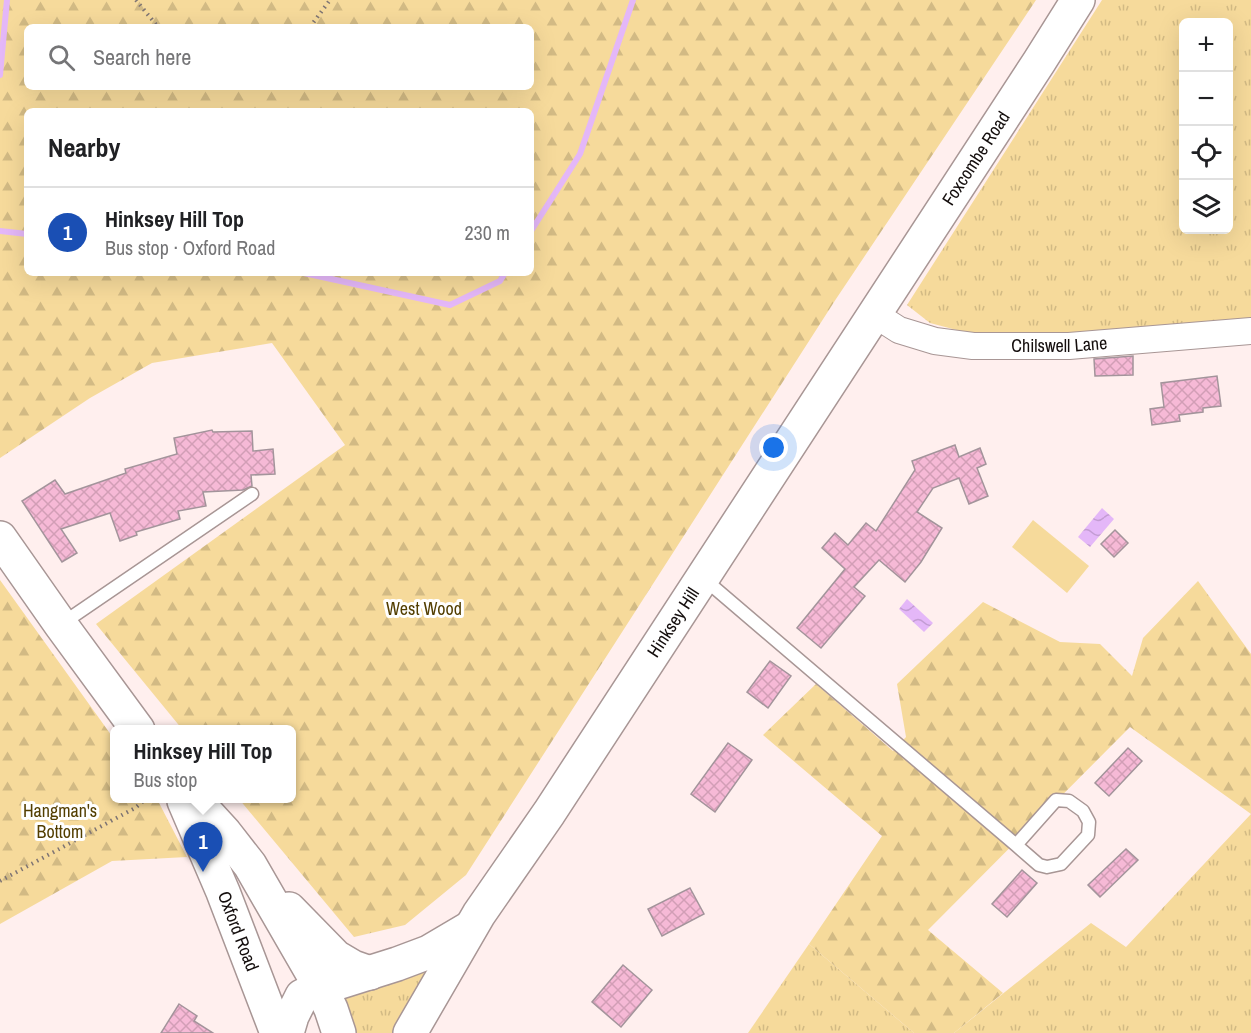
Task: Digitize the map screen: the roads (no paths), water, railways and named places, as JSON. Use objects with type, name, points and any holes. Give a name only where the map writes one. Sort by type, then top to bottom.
[{"type":"street","name":"Foxcombe Road","points":[[874,314],[1078,0]]},
{"type":"street","name":"Chilswell Lane","points":[[874,314],[899,330],[935,341],[973,346],[1069,346],[1251,331]]},
{"type":"street","name":"Hinksey Hill","points":[[410,1033],[470,928],[549,813],[874,314]]},
{"type":"street","points":[[0,538],[135,725]]},
{"type":"street","name":"Oxford Road","points":[[185,803],[223,892],[277,1033]]},
{"type":"street","name":"Oxford Road","points":[[198,803],[250,865],[336,957],[353,967],[370,973]]},
{"type":"street","name":"Oxford Road","points":[[250,865],[321,988],[332,1009],[339,1033]]},
{"type":"street","name":"Hinksey Hill","points":[[287,1033],[302,996],[429,952],[470,928]]},
{"type":"lane","points":[[61,625],[252,494]]},
{"type":"lane","points":[[702,577],[1016,845],[1040,865],[1047,867],[1061,864],[1088,835],[1089,822],[1083,811],[1069,801],[1056,800],[1016,845]]},
{"type":"water","points":[[1102,508],[1114,519],[1090,547],[1078,537]]},
{"type":"water","points":[[907,599],[933,623],[924,632],[899,609]]},
{"type":"waterway","points":[[0,75],[7,0]]},
{"type":"waterway","points":[[534,226],[580,154],[633,0]]},
{"type":"waterway","points":[[0,231],[24,234]]},
{"type":"waterway","points":[[318,276],[450,305],[500,281],[503,276]]},
{"type":"place","name":"Hinksey Hill Top","points":[[203,872]]},
{"type":"park label","name":"West Wood","points":[[424,609]]},
{"type":"park label","name":"Hangman's Bottom","points":[[60,821]]}]
